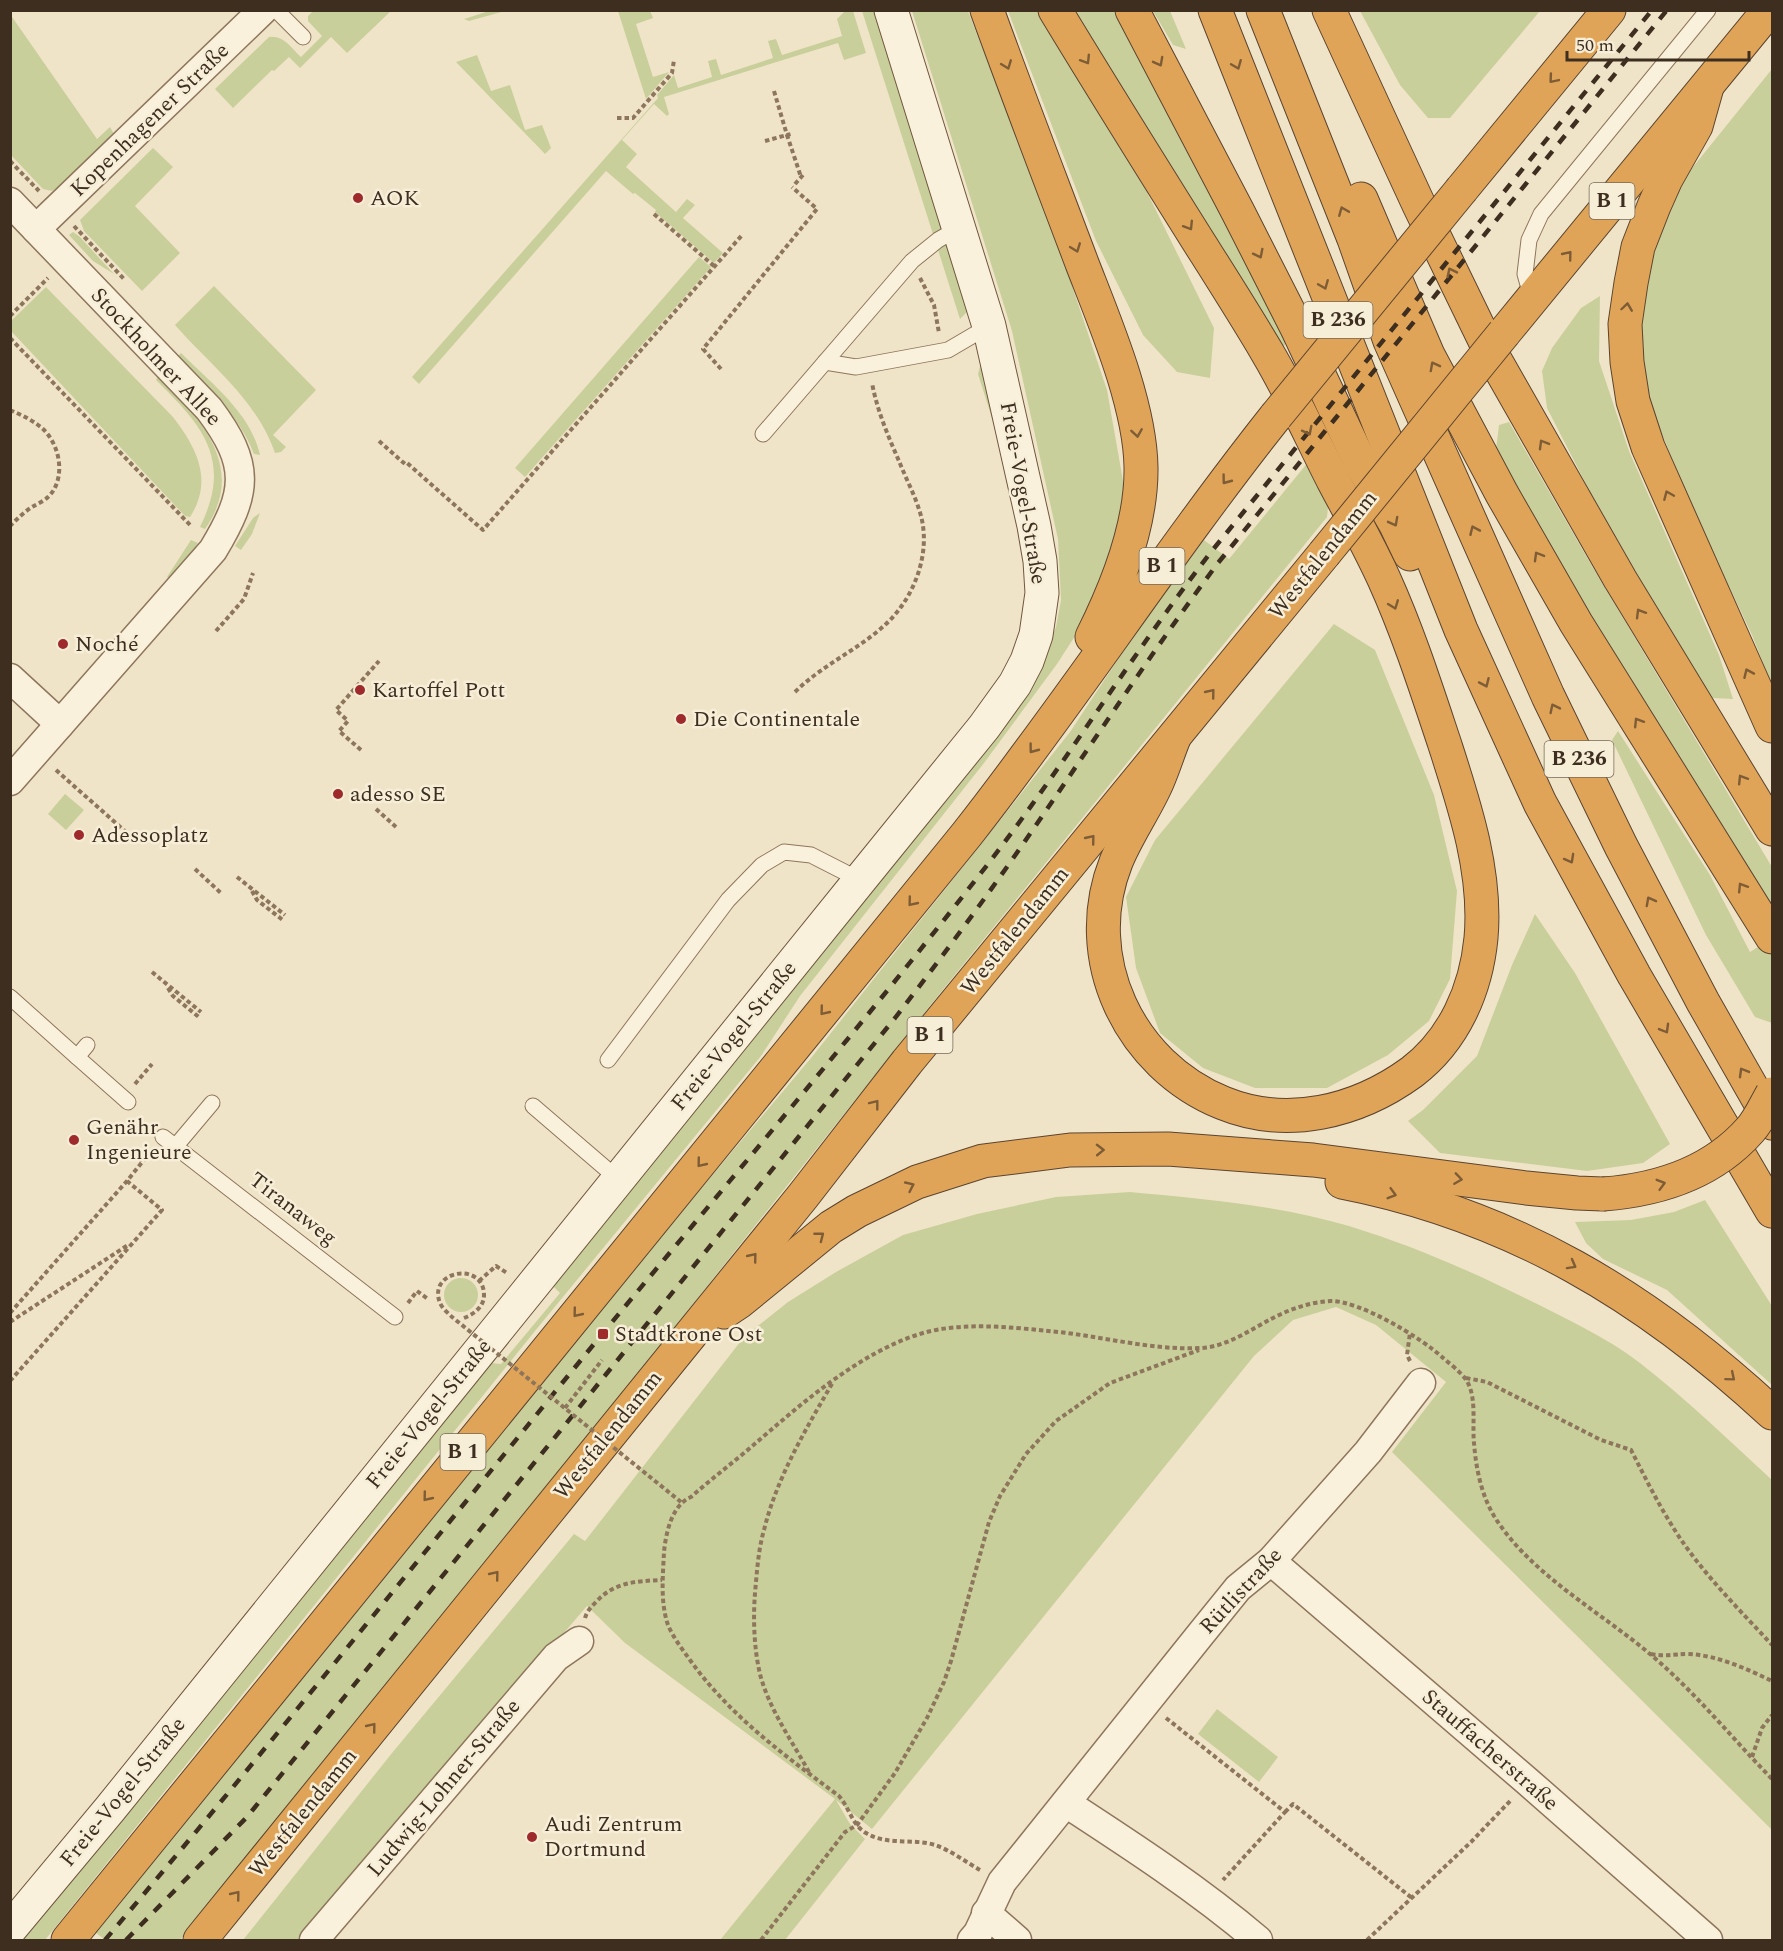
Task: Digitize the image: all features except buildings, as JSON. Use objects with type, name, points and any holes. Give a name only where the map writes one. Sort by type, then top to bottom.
[{"type":"highway","points":[[987,10],[1107,330],[1122,375],[1138,438],[1141,467],[1137,506],[1125,557],[1110,602],[1081,660],[1068,702]]},
{"type":"highway","points":[[1055,10],[1269,354],[1384,580],[1425,686],[1460,792],[1473,843],[1480,894],[1481,935],[1476,974],[1464,1007],[1447,1037],[1423,1064],[1392,1086],[1353,1105],[1322,1113],[1292,1116],[1254,1113],[1225,1104],[1198,1091],[1168,1070],[1140,1040],[1120,1006],[1105,963],[1102,928],[1107,894],[1116,863],[1155,786],[1174,738]]},
{"type":"highway","points":[[1132,10],[1260,254],[1360,462],[1396,525],[1431,598],[1461,630]]},
{"type":"highway","name":"B 236","points":[[1215,10],[1461,630],[1540,803],[1634,975],[1773,1211]]},
{"type":"highway","name":"B 236","points":[[1263,10],[1354,239],[1394,351],[1548,696],[1621,846],[1703,1002],[1773,1123]]},
{"type":"highway","points":[[1329,10],[1419,205],[1490,351],[1620,579],[1773,829]]},
{"type":"highway","name":"Westfalendamm","points":[[200,1941],[803,1196],[907,1062],[1769,10]]},
{"type":"highway","name":"B 1","points":[[68,1941],[463,1452],[946,861],[1068,702],[1180,542],[1262,433],[1600,18]]},
{"type":"highway","points":[[1707,87],[1696,126],[1666,179],[1638,247],[1625,324],[1627,362],[1633,401],[1648,447],[1773,726]]},
{"type":"highway","points":[[1304,114],[1358,190],[1428,355],[1549,576],[1773,938]]},
{"type":"highway","points":[[690,1335],[739,1302],[831,1227],[857,1211],[917,1182],[983,1161],[1070,1150],[1168,1149],[1313,1160],[1547,1190],[1603,1194],[1634,1191],[1685,1177],[1722,1156],[1750,1129],[1773,1094]]},
{"type":"highway","points":[[1233,1154],[1313,1177],[1370,1188],[1428,1204],[1544,1249],[1611,1287],[1674,1330],[1773,1413]]},
{"type":"street","name":"Kopenhagener Straße","points":[[36,229],[263,10]]},
{"type":"street","name":"Freie-Vogel-Straße","points":[[10,1929],[110,1809],[984,727],[1015,684],[1027,661],[1036,635],[1042,593],[1040,561],[1007,400],[989,326],[891,10]]},
{"type":"street","name":"Stockholmer Allee","points":[[10,202],[209,410],[230,439],[237,458],[240,478],[235,509],[213,550],[10,781]]},
{"type":"street","points":[[10,678],[60,724]]},
{"type":"street","name":"Rütlistraße","points":[[972,1941],[1002,1882],[1238,1588],[1271,1561],[1368,1452],[1421,1383]]},
{"type":"street","name":"Stauffacherstraße","points":[[1271,1561],[1527,1781],[1708,1941]]},
{"type":"street","name":"Ludwig-Lohner-Straße","points":[[314,1941],[556,1657],[579,1641]]},
{"type":"street","points":[[1066,1803],[1138,1850],[1206,1899],[1258,1941]]},
{"type":"street","points":[[986,1913],[1017,1941]]},
{"type":"lane","points":[[276,10],[303,38]]},
{"type":"lane","points":[[1525,307],[1525,274],[1529,240],[1541,214],[1708,10]]},
{"type":"lane","points":[[763,434],[912,261],[938,240],[959,228]]},
{"type":"lane","points":[[825,362],[856,367],[948,350],[989,326]]},
{"type":"lane","points":[[608,1060],[728,900],[762,865],[784,852],[811,855],[860,880]]},
{"type":"lane","points":[[10,998],[126,1100]]},
{"type":"lane","points":[[76,1057],[87,1045]]},
{"type":"lane","points":[[176,1147],[212,1103]]},
{"type":"lane","points":[[533,1106],[618,1179]]},
{"type":"lane","name":"Tiranaweg","points":[[163,1137],[395,1317]]},
{"type":"path","points":[[616,118],[633,118],[672,73],[674,60]]},
{"type":"path","points":[[722,369],[703,349],[818,209],[794,185],[802,176],[774,91]]},
{"type":"path","points":[[765,141],[789,134]]},
{"type":"path","points":[[654,214],[714,266]]},
{"type":"path","points":[[379,441],[483,530],[742,234]]},
{"type":"path","points":[[912,261],[934,305],[943,351]]},
{"type":"path","points":[[10,316],[48,278]]},
{"type":"path","points":[[10,338],[192,527]]},
{"type":"path","points":[[795,692],[805,682],[887,623],[916,580],[922,558],[924,537],[922,517],[882,420],[874,396],[868,365]]},
{"type":"path","points":[[10,410],[44,430],[53,445],[60,465],[58,484],[47,498],[24,512],[10,526]]},
{"type":"path","points":[[216,631],[244,599],[253,573]]},
{"type":"path","points":[[361,750],[339,731],[348,721],[336,710],[379,661]]},
{"type":"path","points":[[56,770],[127,833]]},
{"type":"path","points":[[376,809],[396,827]]},
{"type":"path","points":[[195,869],[222,894]]},
{"type":"path","points":[[237,877],[285,915]]},
{"type":"path","points":[[251,890],[258,900],[284,921]]},
{"type":"path","points":[[152,972],[201,1012]]},
{"type":"path","points":[[166,985],[173,996],[200,1018]]},
{"type":"path","points":[[126,1100],[152,1064]]},
{"type":"path","points":[[10,1313],[163,1137]]},
{"type":"path","points":[[120,1155],[132,1152],[142,1161]]},
{"type":"path","points":[[10,1381],[162,1210],[127,1181]]},
{"type":"path","points":[[10,1322],[134,1241]]},
{"type":"path","points":[[479,1281],[496,1266],[500,1269]]},
{"type":"path","points":[[464,1318],[479,1309],[484,1294],[479,1281],[466,1273],[456,1273],[446,1277],[440,1285],[438,1293],[440,1305],[681,1502]]},
{"type":"path","points":[[395,1317],[417,1291],[428,1299]]},
{"type":"path","points":[[761,1941],[845,1832],[858,1825],[895,1773],[939,1691],[951,1661],[989,1522],[1004,1489],[1026,1455],[1056,1421],[1110,1383],[1203,1348],[1229,1341],[1290,1309],[1334,1301],[1357,1307],[1410,1333],[1440,1355],[1465,1378],[1472,1392],[1474,1444],[1482,1491],[1492,1513],[1506,1533],[1526,1554],[1573,1595],[1650,1654],[1723,1724],[1773,1779]]},
{"type":"path","points":[[1002,1882],[935,1845],[884,1840],[864,1832],[839,1796],[744,1722],[703,1678],[668,1624],[662,1580],[665,1542],[672,1519],[681,1502],[691,1497],[789,1414],[834,1380],[896,1344],[923,1333],[945,1329],[998,1328],[1048,1331],[1159,1346],[1203,1348]]},
{"type":"path","points":[[565,1408],[602,1360]]},
{"type":"path","points":[[1465,1378],[1487,1382],[1601,1440],[1631,1450],[1657,1501],[1688,1548],[1720,1588],[1773,1645]]},
{"type":"path","points":[[811,1775],[772,1707],[760,1675],[754,1610],[758,1560],[764,1530],[775,1497],[805,1431],[834,1380]]},
{"type":"path","points":[[597,1600],[622,1584],[632,1581],[662,1580]]},
{"type":"path","points":[[1650,1654],[1667,1657],[1690,1654],[1718,1660],[1773,1681]]},
{"type":"path","points":[[1146,1703],[1285,1812]]},
{"type":"path","points":[[1752,1756],[1762,1728],[1773,1715]]},
{"type":"path","points":[[1367,1941],[1501,1812],[1527,1781]]},
{"type":"path","points":[[1206,1899],[1293,1804],[1412,1898]]},
{"type":"green space","points":[[313,11],[391,11],[347,53],[331,37],[300,68],[289,57],[274,71],[272,70],[233,108],[215,89],[269,37],[283,40],[301,57],[322,36],[308,21],[308,16]]},
{"type":"green space","points":[[489,11],[505,11],[469,21],[464,19]]},
{"type":"green space","points":[[618,11],[650,11],[653,18],[636,24],[653,77],[669,72],[646,99]]},
{"type":"green space","points":[[845,11],[853,11],[866,53],[844,60],[838,43],[664,97],[669,114],[667,116],[654,104],[622,140],[637,154],[626,167],[676,212],[687,199],[695,205],[683,218],[723,253],[714,263],[655,212],[656,210],[606,171],[419,384],[412,377],[658,98],[657,95],[674,75],[678,88],[712,77],[708,61],[716,59],[721,75],[773,58],[768,41],[776,39],[782,55],[842,36],[837,19]]},
{"type":"green space","points":[[862,11],[874,11],[968,311],[960,319]]},
{"type":"green space","points":[[912,11],[968,11],[1056,238],[1107,390],[1125,492],[1117,557],[1084,622],[1057,664],[984,763],[800,996],[761,1056],[535,1331],[45,1940],[22,1940],[206,1717],[492,1363],[501,1364],[560,1293],[553,1286],[994,740],[1027,696],[1056,627],[1061,600],[1058,539],[1012,331]]},
{"type":"green space","points":[[1008,11],[1037,11],[1141,180],[1214,328],[1210,378],[1177,372],[1143,335],[1096,241]]},
{"type":"green space","points":[[1071,11],[1114,11],[1289,340],[1280,351]]},
{"type":"green space","points":[[1153,11],[1170,11],[1186,49],[1173,45]]},
{"type":"green space","points":[[1360,11],[1540,11],[1450,118],[1428,118],[1400,85]]},
{"type":"green space","points":[[10,14],[97,139],[110,127],[114,134],[52,191],[43,189],[11,155]]},
{"type":"green space","points":[[477,55],[491,91],[510,85],[525,130],[542,125],[551,148],[545,154],[456,62]]},
{"type":"green space","points":[[1772,69],[1772,685],[1752,635],[1691,506],[1652,409],[1642,358],[1642,305],[1650,258],[1672,193]]},
{"type":"green space","points":[[153,148],[173,167],[135,206],[180,253],[142,291],[84,231],[80,220]]},
{"type":"green space","points":[[73,232],[114,274],[93,261],[69,235]]},
{"type":"green space","points":[[699,257],[711,267],[525,477],[515,468]]},
{"type":"green space","points":[[214,286],[316,390],[273,435],[286,447],[281,452],[275,453],[257,416],[232,384],[175,325]]},
{"type":"green space","points":[[46,287],[173,417],[189,440],[199,464],[201,477],[201,490],[190,517],[185,516],[11,331],[11,321]]},
{"type":"green space","points":[[1600,296],[1599,361],[1629,451],[1719,655],[1733,699],[1712,698],[1686,659],[1589,490],[1547,408],[1542,371],[1552,348],[1581,308]]},
{"type":"green space","points":[[181,353],[239,412],[248,425],[260,455],[254,454],[231,413],[177,357]]},
{"type":"green space","points":[[981,362],[1019,504],[978,374]]},
{"type":"green space","points":[[159,375],[203,427],[214,445],[220,465],[222,485],[217,507],[205,529],[200,527],[210,503],[214,482],[213,463],[208,446],[187,413],[156,380]]},
{"type":"green space","points":[[1509,422],[1592,566],[1772,867],[1772,906],[1590,615],[1496,450],[1499,425]]},
{"type":"green space","points":[[1309,461],[1329,498],[1327,517],[945,987],[580,1446],[180,1940],[105,1940],[95,1932],[615,1291],[811,1058],[1070,732],[1136,632],[1204,540],[1229,559]]},
{"type":"green space","points":[[260,513],[252,534],[241,550],[235,546],[253,518]]},
{"type":"green space","points":[[191,540],[198,543],[172,581],[167,577]]},
{"type":"green space","points":[[1334,624],[1375,650],[1434,795],[1457,891],[1450,979],[1429,1021],[1388,1055],[1327,1088],[1255,1088],[1203,1068],[1160,1033],[1136,968],[1126,897],[1155,840]]},
{"type":"green space","points":[[1618,731],[1710,875],[1750,952],[1772,938],[1772,1023],[1755,1017],[1706,935],[1612,740]]},
{"type":"green space","points":[[65,794],[84,810],[66,830],[48,814]]},
{"type":"green space","points":[[1535,914],[1575,973],[1670,1144],[1643,1163],[1587,1171],[1440,1153],[1408,1121],[1423,1110],[1477,1056],[1512,965]]},
{"type":"green space","points":[[1130,1192],[1240,1204],[1322,1219],[1418,1250],[1463,1269],[1572,1321],[1627,1354],[1691,1405],[1772,1480],[1772,1830],[1392,1452],[1446,1382],[1376,1325],[1336,1307],[1293,1320],[1254,1356],[872,1829],[836,1800],[850,1824],[865,1839],[785,1940],[720,1940],[835,1799],[625,1643],[587,1606],[300,1940],[243,1940],[392,1753],[574,1534],[585,1541],[744,1337],[788,1302],[903,1235],[977,1214],[1056,1197]]},
{"type":"green space","points":[[1705,1200],[1772,1306],[1772,1385],[1667,1290],[1603,1259],[1586,1243],[1575,1222],[1631,1220],[1674,1212]]},
{"type":"green space","points":[[461,1278],[473,1283],[478,1295],[473,1307],[461,1312],[449,1307],[444,1295],[449,1283]]},
{"type":"green space","points":[[1217,1709],[1278,1757],[1259,1782],[1198,1734]]},
{"type":"railway","points":[[105,1940],[231,1790],[603,1333],[931,936],[1008,838],[1211,552],[1652,10]]},
{"type":"railway","points":[[126,1940],[247,1817],[895,1018],[999,879],[1147,662],[1218,563],[1667,10]]},
{"type":"place","name":"AOK","points":[[358,198]]},
{"type":"place","name":"Noché","points":[[63,644]]},
{"type":"place","name":"Kartoffel Pott","points":[[360,690]]},
{"type":"place","name":"Die Continentale","points":[[681,719]]},
{"type":"place","name":"adesso SE","points":[[338,794]]},
{"type":"place","name":"Adessoplatz","points":[[79,835]]},
{"type":"place","name":"Genähr Ingenieure","points":[[74,1140]]},
{"type":"place","name":"Stadtkrone Ost","points":[[603,1334]]},
{"type":"place","name":"Audi Zentrum Dortmund","points":[[532,1837]]}]
